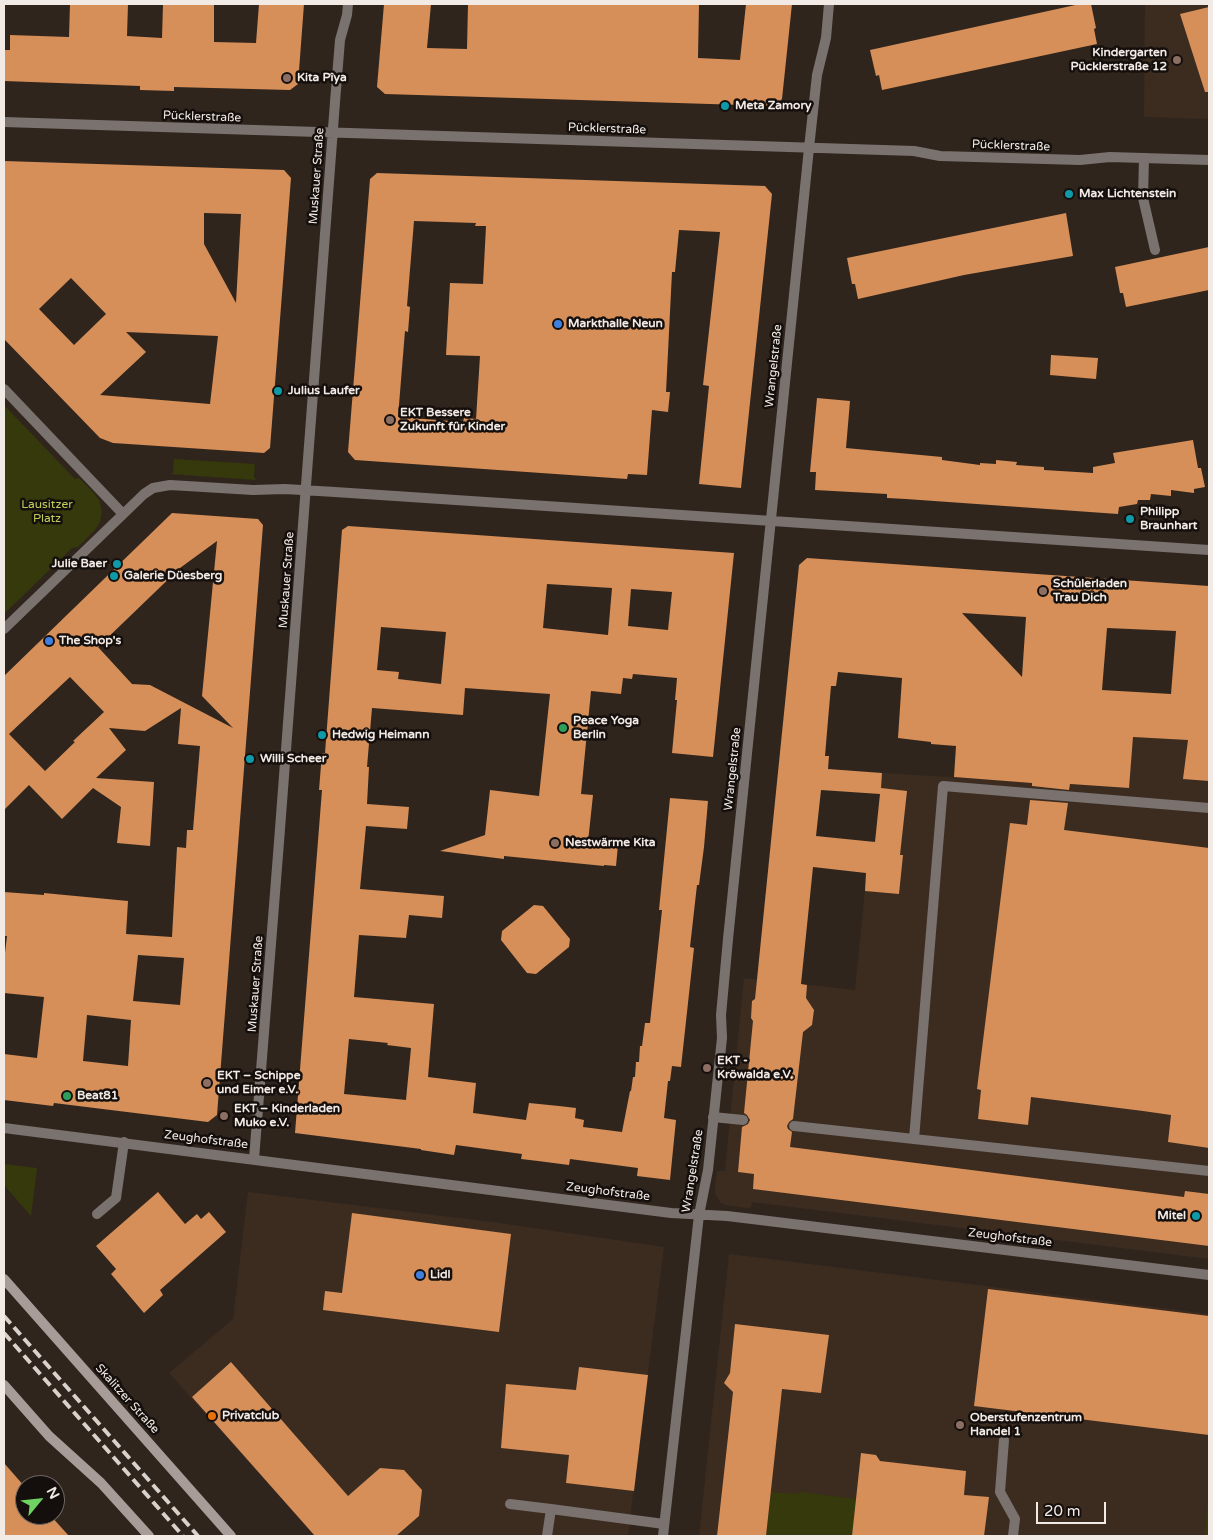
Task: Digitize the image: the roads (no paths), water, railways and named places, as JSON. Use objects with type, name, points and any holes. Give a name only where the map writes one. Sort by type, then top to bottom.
[{"type":"main road","name":"Skalitzer Straße","points":[[4,1279],[231,1536]]},
{"type":"main road","points":[[4,1385],[49,1436],[101,1482],[149,1536]]},
{"type":"street","name":"Muskauer Straße","points":[[254,1159],[332,133],[340,40],[348,4]]},
{"type":"street","name":"Wrangelstraße","points":[[663,1536],[699,1215],[706,1188],[714,1117],[722,1038],[721,1015],[729,930],[809,148],[817,75],[826,38],[829,4]]},
{"type":"street","name":"Pücklerstraße","points":[[4,122],[914,151],[940,156],[1033,159],[1080,160],[1110,157],[1209,160]]},
{"type":"street","points":[[1144,158],[1143,198],[1155,250]]},
{"type":"street","points":[[4,389],[123,514]]},
{"type":"street","points":[[4,629],[144,494],[153,488],[162,486],[306,490],[1209,550]]},
{"type":"street","points":[[914,1139],[943,786],[1209,808]]},
{"type":"street","points":[[714,1117],[742,1120]]},
{"type":"street","points":[[794,1126],[1209,1171]]},
{"type":"street","name":"Zeughofstraße","points":[[4,1128],[671,1213],[726,1216],[1209,1275]]},
{"type":"street","points":[[96,1214],[116,1198],[124,1142]]},
{"type":"street","points":[[1004,1440],[1000,1492],[1015,1519],[1013,1536]]},
{"type":"street","points":[[510,1504],[664,1524]]},
{"type":"street","points":[[548,1536],[551,1509]]},
{"type":"railway","points":[[4,1316],[198,1536]]},
{"type":"railway","points":[[4,1333],[183,1536]]},
{"type":"place","name":"Kindergarten Pücklerstraße 12","points":[[1177,60]]},
{"type":"place","name":"Kita Pîya","points":[[287,78]]},
{"type":"place","name":"Meta Zamory","points":[[725,106]]},
{"type":"place","name":"Max Lichtenstein","points":[[1069,194]]},
{"type":"place","name":"Markthalle Neun","points":[[558,324]]},
{"type":"place","name":"Julius Laufer","points":[[278,391]]},
{"type":"place","name":"EKT Bessere Zukunft für Kinder","points":[[390,420]]},
{"type":"place","name":"Philipp Braunhart","points":[[1130,519]]},
{"type":"place","name":"Julie Baer","points":[[117,564]]},
{"type":"place","name":"Galerie Düesberg","points":[[114,576]]},
{"type":"place","name":"Schülerladen Trau Dich","points":[[1043,591]]},
{"type":"place","name":"The Shop's","points":[[49,641]]},
{"type":"place","name":"Peace Yoga Berlin","points":[[563,728]]},
{"type":"place","name":"Hedwig Heimann","points":[[322,735]]},
{"type":"place","name":"Willi Scheer","points":[[250,759]]},
{"type":"place","name":"Nestwärme Kita","points":[[555,843]]},
{"type":"place","name":"EKT - Kröwalda e.V.","points":[[707,1068]]},
{"type":"place","name":"EKT – Schippe und Eimer e.V.","points":[[207,1083]]},
{"type":"place","name":"Beat81","points":[[67,1096]]},
{"type":"place","name":"EKT – Kinderladen Muko e.V.","points":[[224,1116]]},
{"type":"place","name":"Mitel","points":[[1196,1216]]},
{"type":"place","name":"Lidl","points":[[420,1275]]},
{"type":"place","name":"Privatclub","points":[[212,1416]]},
{"type":"place","name":"Oberstufenzentrum Handel 1","points":[[960,1425]]},
{"type":"park label","name":"Lausitzer Platz","points":[[47,512]]}]
